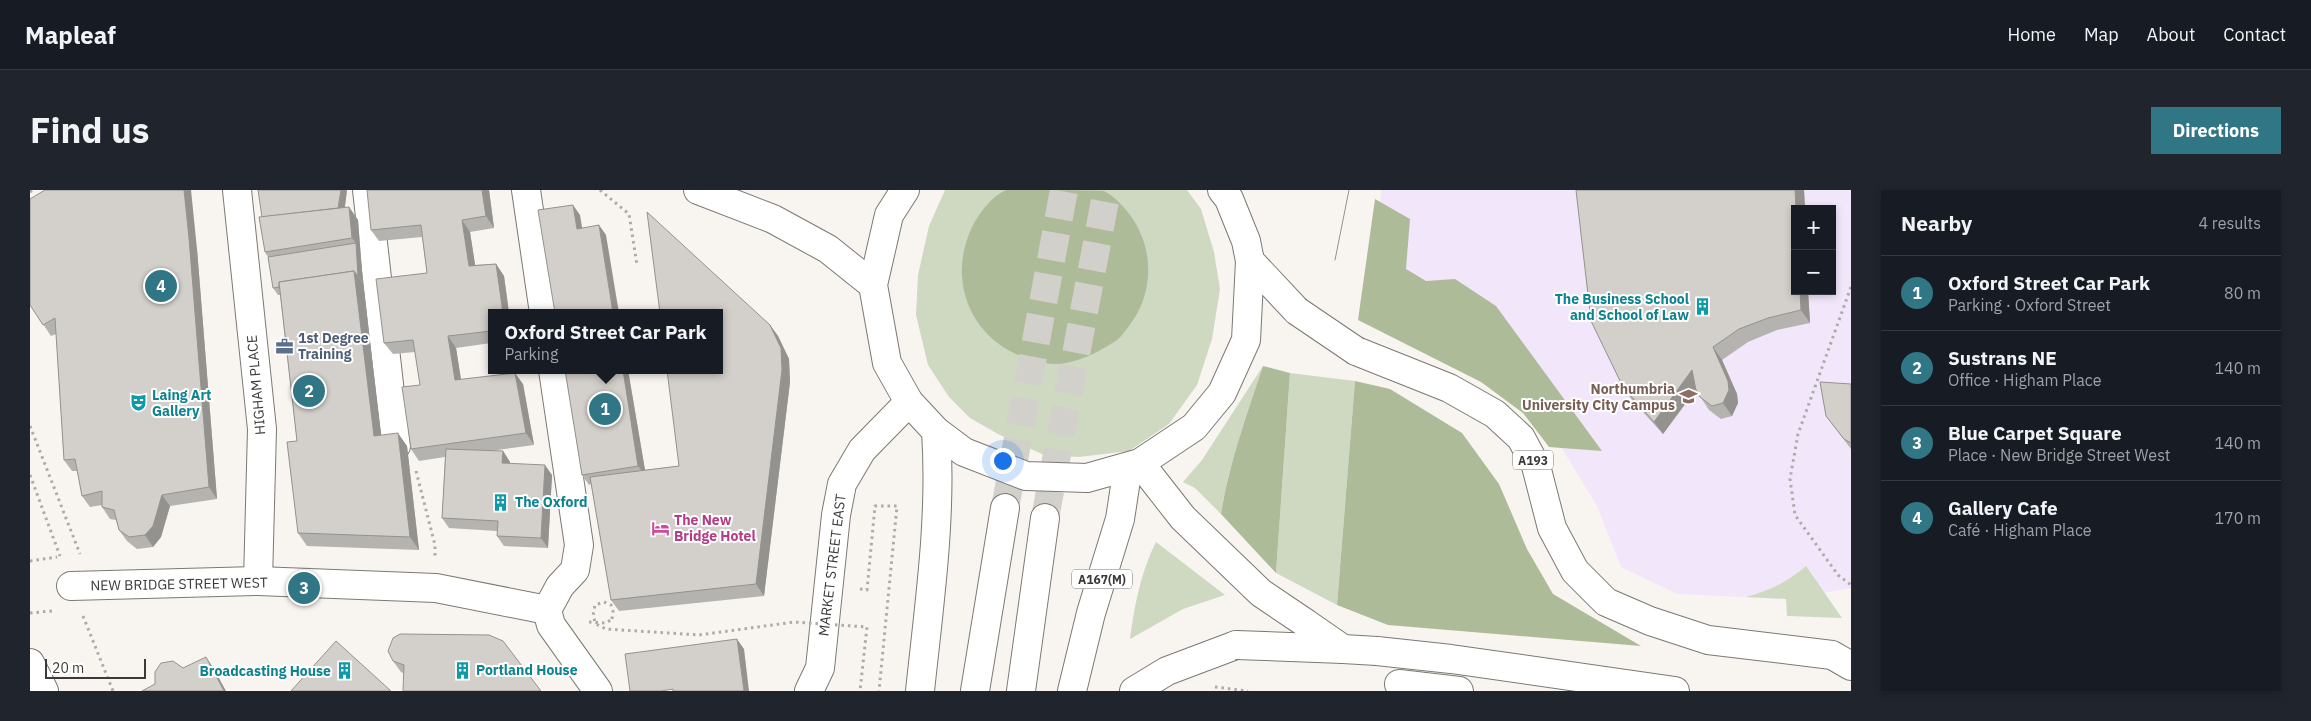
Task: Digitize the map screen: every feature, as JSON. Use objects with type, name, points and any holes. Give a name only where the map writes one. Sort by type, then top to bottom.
[{"type":"main road","name":"HIGHAM PLACE","points":[[237,190],[262,429],[258,581]]},
{"type":"main road","points":[[367,190],[396,446]]},
{"type":"main road","points":[[526,190],[543,309]]},
{"type":"main road","points":[[698,190],[773,219],[828,248],[873,285]]},
{"type":"main road","points":[[905,190],[889,215],[873,285],[887,363],[909,402],[936,431],[964,452],[1026,476],[1087,478],[1134,465],[1194,427],[1222,393],[1246,340],[1250,261],[1246,241],[1229,199],[1222,190]]},
{"type":"main road","name":"A193","points":[[1250,261],[1297,311],[1356,351],[1449,388],[1495,414],[1521,438],[1536,466],[1552,528],[1574,571],[1606,602],[1650,621],[1708,640],[1845,654]]},
{"type":"main road","points":[[554,374],[579,545],[575,570],[560,586],[547,610],[551,625],[598,691]]},
{"type":"main road","name":"MARKET STREET EAST","points":[[809,691],[820,668],[836,515],[842,484],[862,450],[909,402]]},
{"type":"main road","points":[[920,691],[931,588],[939,475],[936,431]]},
{"type":"main road","points":[[1134,465],[1183,518],[1261,593],[1343,649]]},
{"type":"main road","name":"A167(M)","points":[[1072,691],[1091,613],[1120,519],[1134,465]]},
{"type":"main road","points":[[975,691],[1005,508]]},
{"type":"main road","points":[[1021,691],[1045,518]]},
{"type":"main road","name":"NEW BRIDGE STREET WEST","points":[[81,593],[258,581],[436,588],[547,610]]},
{"type":"main road","points":[[1134,691],[1167,671],[1236,645],[1343,649],[1451,659],[1675,691]]},
{"type":"main road","points":[[30,663],[44,691]]},
{"type":"main road","points":[[1399,684],[1459,691]]},
{"type":"path","points":[[600,190],[629,214],[637,266]]},
{"type":"path","points":[[1851,287],[1798,434],[1790,479],[1795,515],[1838,575],[1851,585]]},
{"type":"path","points":[[30,426],[113,691]]},
{"type":"path","points":[[396,446],[410,450],[434,545]]},
{"type":"path","points":[[30,475],[60,556],[30,561]]},
{"type":"path","points":[[867,590],[875,506],[897,506],[879,691]]},
{"type":"path","points":[[591,623],[598,623],[606,623],[612,619],[613,611],[611,605],[604,602],[595,605],[592,616],[596,624],[606,629],[699,635],[794,622],[867,627],[860,691]]},
{"type":"path","points":[[1211,687],[1248,691]]},
{"type":"shaded area","name":"Northumbria University City Campus","points":[[1381,190],[1851,190],[1851,588],[1787,599],[1677,594],[1621,567],[1597,506],[1553,434],[1377,265]]},
{"type":"green space","points":[[945,190],[1187,190],[1201,209],[1214,252],[1220,289],[1212,339],[1197,385],[1169,424],[1129,451],[1079,457],[1044,455],[998,434],[970,418],[949,397],[928,365],[916,315],[918,275],[929,226]]},
{"type":"green space","points":[[1006,190],[1104,191],[1114,197],[1127,211],[1136,224],[1147,253],[1147,283],[1144,298],[1138,312],[1117,340],[1105,348],[1080,359],[1060,364],[1041,362],[1018,355],[1000,345],[974,317],[967,300],[963,282],[962,263],[966,244],[973,225],[983,210],[991,200]]},
{"type":"green space","points":[[1375,199],[1410,219],[1406,269],[1426,281],[1455,279],[1496,306],[1602,451],[1549,447],[1523,413],[1481,382],[1358,320]]},
{"type":"green space","points":[[1263,366],[1234,457],[1221,514],[1195,488],[1183,482],[1202,460]]},
{"type":"green space","points":[[1263,366],[1290,373],[1276,573],[1221,514],[1234,457]]},
{"type":"green space","points":[[1290,373],[1355,381],[1337,605],[1276,573]]},
{"type":"green space","points":[[1355,381],[1390,389],[1462,433],[1499,484],[1527,549],[1553,594],[1641,646],[1388,625],[1337,605]]},
{"type":"green space","points":[[1156,542],[1225,595],[1183,609],[1130,639],[1139,589],[1146,565]]},
{"type":"green space","points":[[1806,566],[1842,618],[1787,616],[1786,599],[1746,597],[1778,585]]},
{"type":"building","name":"Laing Art Gallery","points":[[45,190],[184,190],[209,487],[162,495],[153,526],[145,535],[129,537],[119,530],[114,510],[102,507],[102,491],[82,496],[75,459],[64,460],[55,318],[43,325],[30,305],[30,199]]},
{"type":"building","points":[[258,190],[341,190],[338,208],[262,217]]},
{"type":"building","points":[[367,190],[482,190],[486,216],[462,220],[469,266],[496,264],[502,309],[488,309],[488,331],[448,336],[455,380],[515,374],[526,433],[411,449],[402,387],[420,385],[413,340],[384,343],[376,279],[427,273],[421,225],[371,230]]},
{"type":"building","name":"The Business School and School of Law","points":[[1576,190],[1795,190],[1796,205],[1791,205],[1791,295],[1800,295],[1801,310],[1768,318],[1739,329],[1713,347],[1728,381],[1729,390],[1723,403],[1712,406],[1700,397],[1696,390],[1692,370],[1654,422],[1623,387],[1591,321]]},
{"type":"building","points":[[573,205],[577,229],[599,225],[612,309],[554,309],[538,210]]},
{"type":"building","points":[[349,207],[352,238],[265,252],[259,217]]},
{"type":"building","points":[[647,212],[770,325],[781,348],[782,370],[756,584],[611,600],[590,477],[679,466],[668,374],[723,374],[723,309],[659,309]]},
{"type":"building","points":[[356,243],[358,276],[354,271],[279,282],[279,287],[273,288],[268,257]]},
{"type":"building","points":[[354,271],[374,436],[398,433],[410,537],[298,533],[287,442],[297,441],[279,282]]},
{"type":"building","points":[[566,374],[624,374],[638,466],[582,475]]},
{"type":"building","points":[[1820,382],[1851,384],[1851,443],[1844,439],[1826,416]]},
{"type":"building","name":"The Oxford","points":[[446,449],[503,451],[502,463],[545,465],[541,538],[497,536],[498,521],[442,518]]},
{"type":"building","name":"Portland House","points":[[400,634],[489,635],[503,641],[541,691],[403,691],[404,665],[393,661],[388,651],[393,638]]},
{"type":"building","points":[[737,639],[744,691],[673,691],[673,689],[630,691],[625,654]]},
{"type":"building","name":"Broadcasting House","points":[[336,641],[391,691],[291,691]]},
{"type":"building","points":[[206,657],[224,691],[142,691],[155,684],[155,672],[161,663],[173,661],[183,668]]},
{"type":"tunnel","points":[[1005,508],[1064,190]]},
{"type":"tunnel","points":[[1045,518],[1107,190]]},
{"type":"tram line","points":[[1335,260],[1349,190]]},
{"type":"place","name":"Gallery Cafe","points":[[161,286]]},
{"type":"place","name":"The Business School and School of Law","points":[[1703,307]]},
{"type":"place","name":"1st Degree Training","points":[[284,346]]},
{"type":"place","name":"Sustrans NE","points":[[309,391]]},
{"type":"place","name":"Northumbria University City Campus","points":[[1689,397]]},
{"type":"place","name":"Laing Art Gallery","points":[[138,403]]},
{"type":"place","name":"Oxford Street Car Park","points":[[605,409]]},
{"type":"place","name":"The Oxford","points":[[501,502]]},
{"type":"place","name":"The New Bridge Hotel","points":[[660,528]]},
{"type":"place","name":"Blue Carpet Square","points":[[304,588]]},
{"type":"place","name":"Portland House","points":[[462,670]]},
{"type":"place","name":"Broadcasting House","points":[[345,671]]}]
